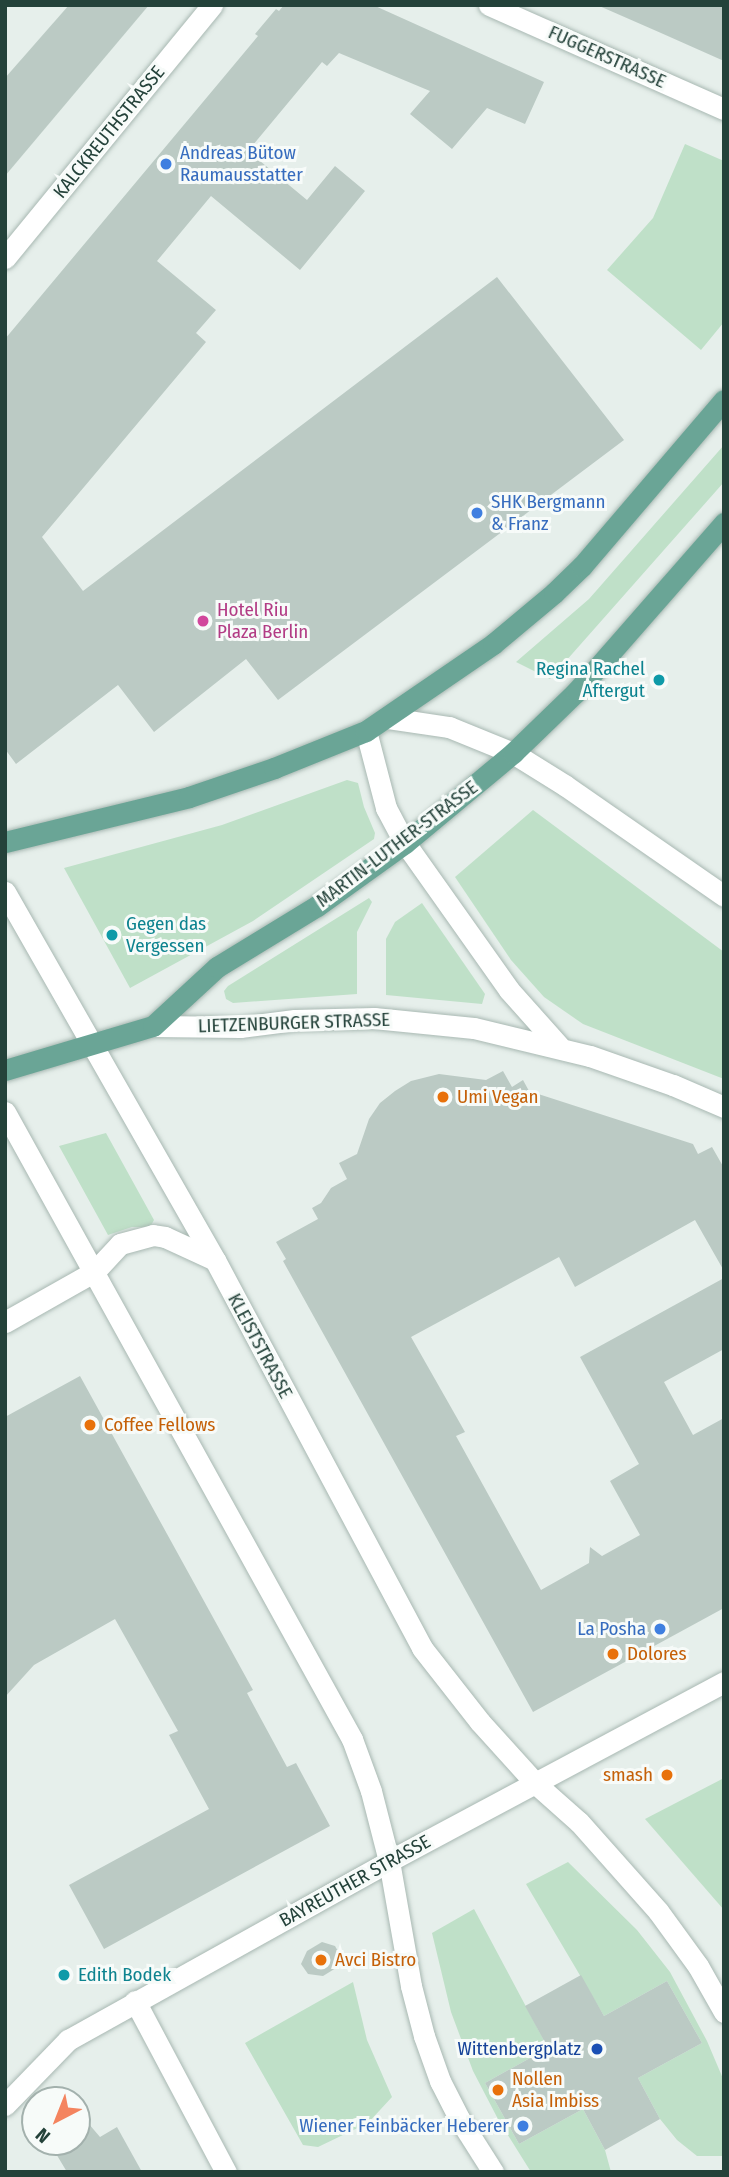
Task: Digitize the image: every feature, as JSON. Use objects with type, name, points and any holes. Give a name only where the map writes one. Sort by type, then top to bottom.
[{"type":"main road","name":"KALCKREUTHSTRASSE","points":[[5,258],[212,5]]},
{"type":"main road","name":"FUGGERSTRASSE","points":[[489,5],[724,109]]},
{"type":"main road","points":[[5,842],[189,797],[274,768],[366,731],[388,718],[493,644],[554,593],[582,566],[724,400]]},
{"type":"main road","name":"MARTIN-LUTHER-STRASSE","points":[[5,1070],[153,1026],[217,967],[317,906],[405,843],[513,753],[576,692],[724,523]]},
{"type":"main road","points":[[388,718],[449,727],[513,753],[566,786],[724,897]]},
{"type":"main road","name":"LIETZENBURGER STRASSE","points":[[366,731],[386,808],[405,843],[509,990],[559,1046]]},
{"type":"main road","name":"KLEISTSTRASSE","points":[[5,892],[215,1260],[422,1648],[470,1711],[536,1784]]},
{"type":"main road","name":"LIETZENBURGER STRASSE","points":[[153,1026],[240,1027],[295,1020],[385,1018],[474,1028],[559,1046],[673,1085],[724,1107]]},
{"type":"main road","points":[[5,1112],[95,1270],[352,1739],[371,1791],[389,1861],[411,1986],[424,2036],[440,2081],[460,2120],[493,2172]]},
{"type":"main road","points":[[5,1322],[95,1270],[120,1244],[153,1235],[165,1237],[215,1260]]},
{"type":"main road","name":"BAYREUTHER STRASSE","points":[[5,2105],[68,2040],[389,1861],[724,1682]]},
{"type":"main road","points":[[536,1784],[579,1822],[658,1911],[698,1966],[724,2012]]},
{"type":"main road","points":[[135,2001],[226,2172]]},
{"type":"green space","points":[[685,144],[724,161],[724,322],[701,350],[607,270],[653,218]]},
{"type":"green space","points":[[724,445],[724,482],[550,679],[516,662],[589,599]]},
{"type":"green space","points":[[347,780],[358,783],[375,833],[374,839],[253,921],[130,988],[64,868],[222,825]]},
{"type":"green space","points":[[533,810],[724,952],[724,1079],[583,1024],[544,997],[511,960],[455,877]]},
{"type":"green space","points":[[369,898],[372,902],[357,932],[357,994],[233,1003],[226,999],[224,991],[228,986]]},
{"type":"green space","points":[[422,903],[485,994],[482,1004],[386,995],[386,939],[395,922]]},
{"type":"green space","points":[[106,1133],[154,1220],[150,1227],[132,1227],[108,1235],[59,1146]]},
{"type":"green space","points":[[724,1778],[724,1910],[645,1819]]},
{"type":"green space","points":[[568,1862],[637,1930],[670,1972],[707,2041],[724,2081],[724,2156],[697,2156],[677,2140],[660,2119],[638,2078],[702,2043],[667,1981],[604,2016],[526,1884]]},
{"type":"green space","points":[[474,1909],[548,2048],[485,2083],[519,2144],[583,2109],[605,2150],[611,2172],[531,2172],[499,2121],[473,2071],[451,2012],[432,1933]]},
{"type":"green space","points":[[353,1982],[367,2040],[392,2097],[368,2123],[318,2147],[303,2145],[245,2043]]},
{"type":"building","points":[[69,5],[149,5],[5,176],[5,78]]},
{"type":"building","points":[[284,5],[373,5],[544,82],[525,124],[487,108],[452,149],[410,114],[430,91],[339,53],[327,66],[322,62],[248,151],[307,200],[335,166],[365,191],[300,270],[211,196],[157,261],[216,310],[196,333],[206,342],[42,537],[83,591],[497,277],[624,440],[278,700],[246,659],[154,732],[118,685],[16,764],[5,749],[5,339],[258,36],[255,34],[276,9],[279,11]]},
{"type":"building","points":[[597,5],[724,5],[724,61],[661,33]]},
{"type":"building","points":[[503,1071],[512,1087],[523,1080],[529,1091],[693,1144],[698,1154],[712,1147],[724,1168],[724,1271],[695,1220],[575,1287],[559,1257],[411,1337],[465,1432],[456,1436],[541,1590],[589,1563],[590,1547],[602,1556],[640,1535],[610,1481],[639,1464],[580,1357],[724,1278],[724,1349],[664,1382],[693,1435],[724,1418],[724,1608],[533,1712],[283,1261],[286,1259],[276,1242],[318,1219],[312,1208],[321,1203],[331,1188],[347,1179],[339,1163],[357,1154],[369,1119],[380,1103],[395,1091],[411,1081],[439,1074],[486,1080]]},
{"type":"building","points":[[80,1376],[253,1690],[247,1693],[287,1767],[296,1763],[330,1826],[104,1949],[69,1885],[209,1809],[169,1735],[178,1731],[115,1619],[34,1665],[5,1697],[5,1417]]},
{"type":"building","name":"Avci Bistro","points":[[322,1942],[335,1946],[340,1955],[336,1968],[323,1976],[308,1974],[301,1964],[307,1951]]},
{"type":"building","points":[[581,1975],[604,2016],[667,1981],[702,2043],[638,2078],[660,2119],[605,2150],[583,2109],[519,2144],[485,2083],[548,2048],[525,2006]]},
{"type":"building","points":[[91,2126],[100,2137],[117,2127],[142,2172],[67,2172],[57,2156],[91,2156]]},
{"type":"place","name":"Andreas Bütow Raumausstatter","points":[[166,164]]},
{"type":"place","name":"SHK Bergmann & Franz","points":[[477,513]]},
{"type":"place","name":"Hotel Riu Plaza Berlin","points":[[203,621]]},
{"type":"place","name":"Regina Rachel Aftergut","points":[[659,680]]},
{"type":"place","name":"Gegen das Vergessen","points":[[112,935]]},
{"type":"place","name":"Umi Vegan","points":[[443,1097]]},
{"type":"place","name":"Coffee Fellows","points":[[90,1425]]},
{"type":"place","name":"La Posha","points":[[660,1629]]},
{"type":"place","name":"Dolores","points":[[613,1654]]},
{"type":"place","name":"smash","points":[[667,1775]]},
{"type":"place","name":"Avci Bistro","points":[[321,1960]]},
{"type":"place","name":"Edith Bodek","points":[[64,1975]]},
{"type":"place","name":"Wittenbergplatz","points":[[597,2049]]},
{"type":"place","name":"Nollen Asia Imbiss","points":[[498,2090]]},
{"type":"place","name":"Wiener Feinbäcker Heberer","points":[[523,2126]]}]
